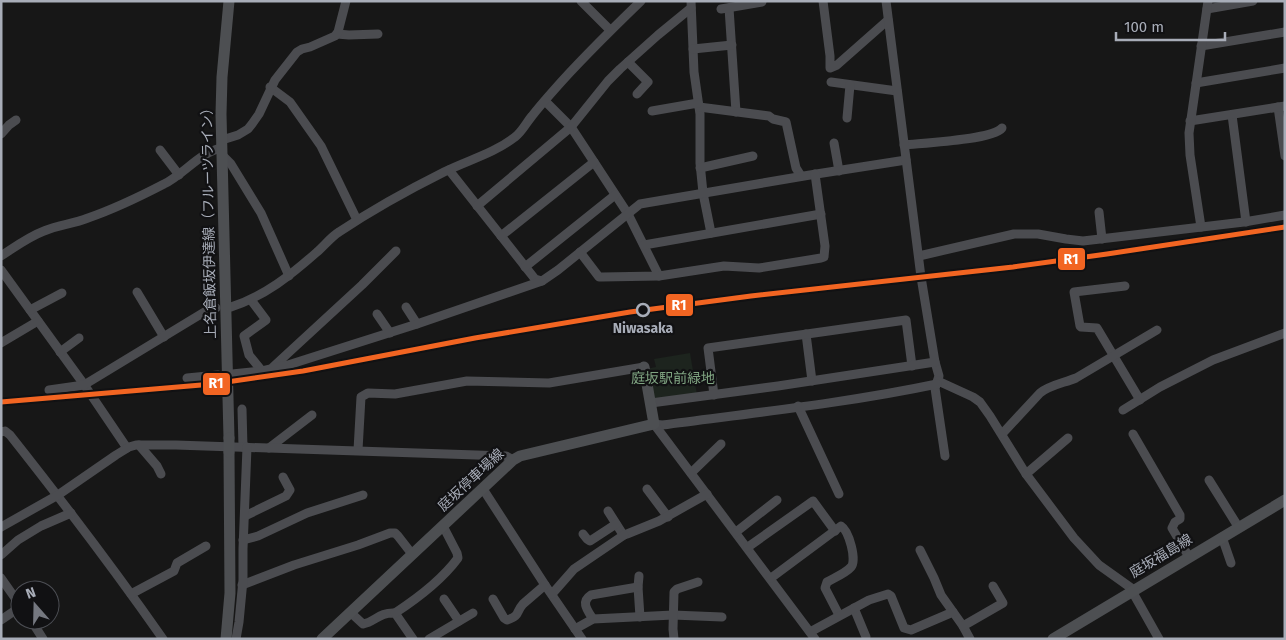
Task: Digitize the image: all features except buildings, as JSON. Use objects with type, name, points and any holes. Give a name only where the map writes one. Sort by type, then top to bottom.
[{"type":"main road","name":"上名倉飯坂伊達線（フルーツライン）","points":[[226,639],[230,608],[229,438],[226,375],[222,76],[229,1]]},
{"type":"main road","points":[[644,368],[654,424]]},
{"type":"main road","name":"庭坂停車場線","points":[[322,639],[513,460],[520,456],[654,424]]},
{"type":"main road","name":"庭坂福島線","points":[[1054,639],[1222,537],[1284,503]]},
{"type":"street","points":[[1,256],[31,237],[128,202],[166,183],[196,161],[212,151],[222,148],[248,129],[258,114],[270,87],[297,52],[337,34],[346,1]]},
{"type":"street","points":[[581,1],[610,30]]},
{"type":"street","points":[[823,1],[830,68],[837,65],[888,20]]},
{"type":"street","points":[[886,1],[919,256],[935,362],[939,376],[936,395],[945,456]]},
{"type":"street","points":[[1201,227],[1190,155],[1189,132],[1208,5],[1253,1]]},
{"type":"street","points":[[736,112],[732,45],[725,9],[762,2]]},
{"type":"street","points":[[231,307],[263,294],[289,276],[336,234],[376,207],[449,170],[493,151],[514,138],[584,56],[638,3]]},
{"type":"street","points":[[692,4],[693,50],[699,105],[700,168],[703,193],[712,233]]},
{"type":"street","points":[[477,206],[571,127],[608,81],[692,4]]},
{"type":"street","points":[[1201,46],[1285,32]]},
{"type":"street","points":[[337,34],[378,34]]},
{"type":"street","points":[[693,50],[732,45]]},
{"type":"street","points":[[628,62],[648,82],[637,94]]},
{"type":"street","points":[[1196,82],[1285,68]]},
{"type":"street","points":[[831,82],[897,91]]},
{"type":"street","points":[[847,118],[850,85]]},
{"type":"street","points":[[270,87],[290,102],[321,146],[357,220]]},
{"type":"street","points":[[545,101],[571,127],[628,214],[659,276]]},
{"type":"street","points":[[652,111],[699,105],[769,116],[772,119],[786,122],[796,168],[802,176]]},
{"type":"street","points":[[1190,122],[1281,106],[1285,156]]},
{"type":"street","points":[[1232,115],[1246,222]]},
{"type":"street","points":[[1,134],[16,120]]},
{"type":"street","points":[[904,146],[982,137],[997,132],[1002,128]]},
{"type":"street","points":[[834,143],[839,171]]},
{"type":"street","points":[[222,148],[261,213],[289,276]]},
{"type":"street","points":[[160,150],[179,175]]},
{"type":"street","points":[[700,168],[753,156]]},
{"type":"street","points":[[187,378],[266,370],[390,333],[542,281],[640,204],[906,160]]},
{"type":"street","points":[[501,236],[594,162]]},
{"type":"street","points":[[449,170],[534,279],[542,281]]},
{"type":"street","points":[[580,252],[599,276],[602,277],[659,276],[724,266],[759,268],[821,258],[824,257],[826,249],[815,174]]},
{"type":"street","points":[[525,267],[615,195]]},
{"type":"street","points":[[1099,212],[1102,239]]},
{"type":"street","points":[[644,245],[821,214]]},
{"type":"street","points":[[919,256],[1014,234],[1038,234],[1066,240],[1083,241],[1246,222],[1285,215]]},
{"type":"street","points":[[266,370],[362,285],[396,251]]},
{"type":"street","points":[[1,270],[127,448]]},
{"type":"street","points":[[1125,286],[1074,292],[1080,326],[1097,328],[1140,400]]},
{"type":"street","points":[[137,292],[164,337]]},
{"type":"street","points":[[30,310],[62,293]]},
{"type":"street","points":[[251,300],[266,320],[244,336],[249,355],[266,370]]},
{"type":"street","points":[[49,390],[84,385],[209,310],[216,308]]},
{"type":"street","points":[[406,308],[417,324]]},
{"type":"street","points":[[377,314],[390,333]]},
{"type":"street","points":[[714,395],[708,348],[906,320],[912,366]]},
{"type":"street","points":[[1,343],[38,321]]},
{"type":"street","points":[[1002,434],[1040,393],[1047,388],[1076,378],[1157,330]]},
{"type":"street","points":[[1123,410],[1179,377],[1213,360],[1285,333]]},
{"type":"street","points":[[806,334],[812,381]]},
{"type":"street","points":[[60,352],[79,338]]},
{"type":"street","points":[[651,403],[935,362]]},
{"type":"street","points":[[358,450],[361,397],[368,393],[395,394],[467,381],[549,383],[644,368]]},
{"type":"street","points":[[654,424],[662,425],[850,399],[937,382],[968,394],[980,402],[1026,474],[1068,531],[1099,565],[1133,590],[1159,639]]},
{"type":"street","points":[[798,406],[839,494]]},
{"type":"street","points":[[236,639],[242,585],[245,516],[245,447],[242,408]]},
{"type":"street","points":[[269,448],[312,415]]},
{"type":"street","points":[[654,424],[813,635],[839,616],[869,600],[888,594],[891,596],[904,628],[910,630],[953,612]]},
{"type":"street","points":[[1,432],[10,435],[58,495],[163,639]]},
{"type":"street","points":[[1133,434],[1180,515],[1180,519],[1175,522],[1172,528],[1189,557]]},
{"type":"street","points":[[1026,474],[1068,438]]},
{"type":"street","points":[[1,527],[58,495],[127,448],[139,444],[506,456],[513,460]]},
{"type":"street","points":[[139,444],[157,466],[160,474]]},
{"type":"street","points":[[690,473],[721,444]]},
{"type":"street","points":[[245,516],[286,496],[290,490],[283,477]]},
{"type":"street","points":[[1209,480],[1239,528]]},
{"type":"street","points":[[483,489],[582,639]]},
{"type":"street","points":[[647,489],[668,516]]},
{"type":"street","points":[[552,594],[575,568],[624,534],[639,530],[668,516],[706,494]]},
{"type":"street","points":[[243,540],[258,536],[307,513],[362,496]]},
{"type":"street","points":[[736,532],[777,500]]},
{"type":"street","points":[[748,547],[813,500],[834,531]]},
{"type":"street","points":[[608,511],[624,534]]},
{"type":"street","points":[[1,555],[18,540],[71,512]]},
{"type":"street","points":[[582,534],[590,541],[616,524]]},
{"type":"street","points":[[350,612],[363,624],[366,624],[379,616],[395,613],[428,590],[458,558],[443,526]]},
{"type":"street","points":[[770,578],[841,526],[845,528],[850,541],[853,563],[850,568],[825,584],[825,588],[839,616]]},
{"type":"street","points":[[242,585],[294,565],[390,533],[398,536],[412,554]]},
{"type":"street","points":[[1222,537],[1232,563]]},
{"type":"street","points":[[131,594],[174,570],[177,563],[206,546]]},
{"type":"street","points":[[920,550],[941,595],[970,639]]},
{"type":"street","points":[[639,576],[640,617]]},
{"type":"street","points":[[1,578],[10,591]]},
{"type":"street","points":[[674,639],[674,592],[677,589],[698,582]]},
{"type":"street","points":[[492,599],[507,620],[519,613],[523,604],[545,585]]},
{"type":"street","points":[[963,626],[1003,603],[994,586]]},
{"type":"street","points":[[593,619],[586,607],[586,599],[588,597],[638,587]]},
{"type":"street","points":[[444,599],[458,621]]},
{"type":"street","points":[[854,608],[866,637]]},
{"type":"street","points":[[395,613],[413,639]]},
{"type":"street","points":[[429,639],[473,613]]},
{"type":"street","points":[[575,629],[593,619],[673,615],[722,617]]},
{"type":"green space","name":"庭坂駅前緑地","points":[[690,353],[697,395],[653,401],[646,369],[656,367],[654,359]]},
{"type":"transit line","name":"R1","points":[[1,402],[213,384],[303,371],[475,338],[630,312],[751,296],[1013,267],[1285,227]]},
{"type":"place","name":"Niwasaka","points":[[643,310]]}]
